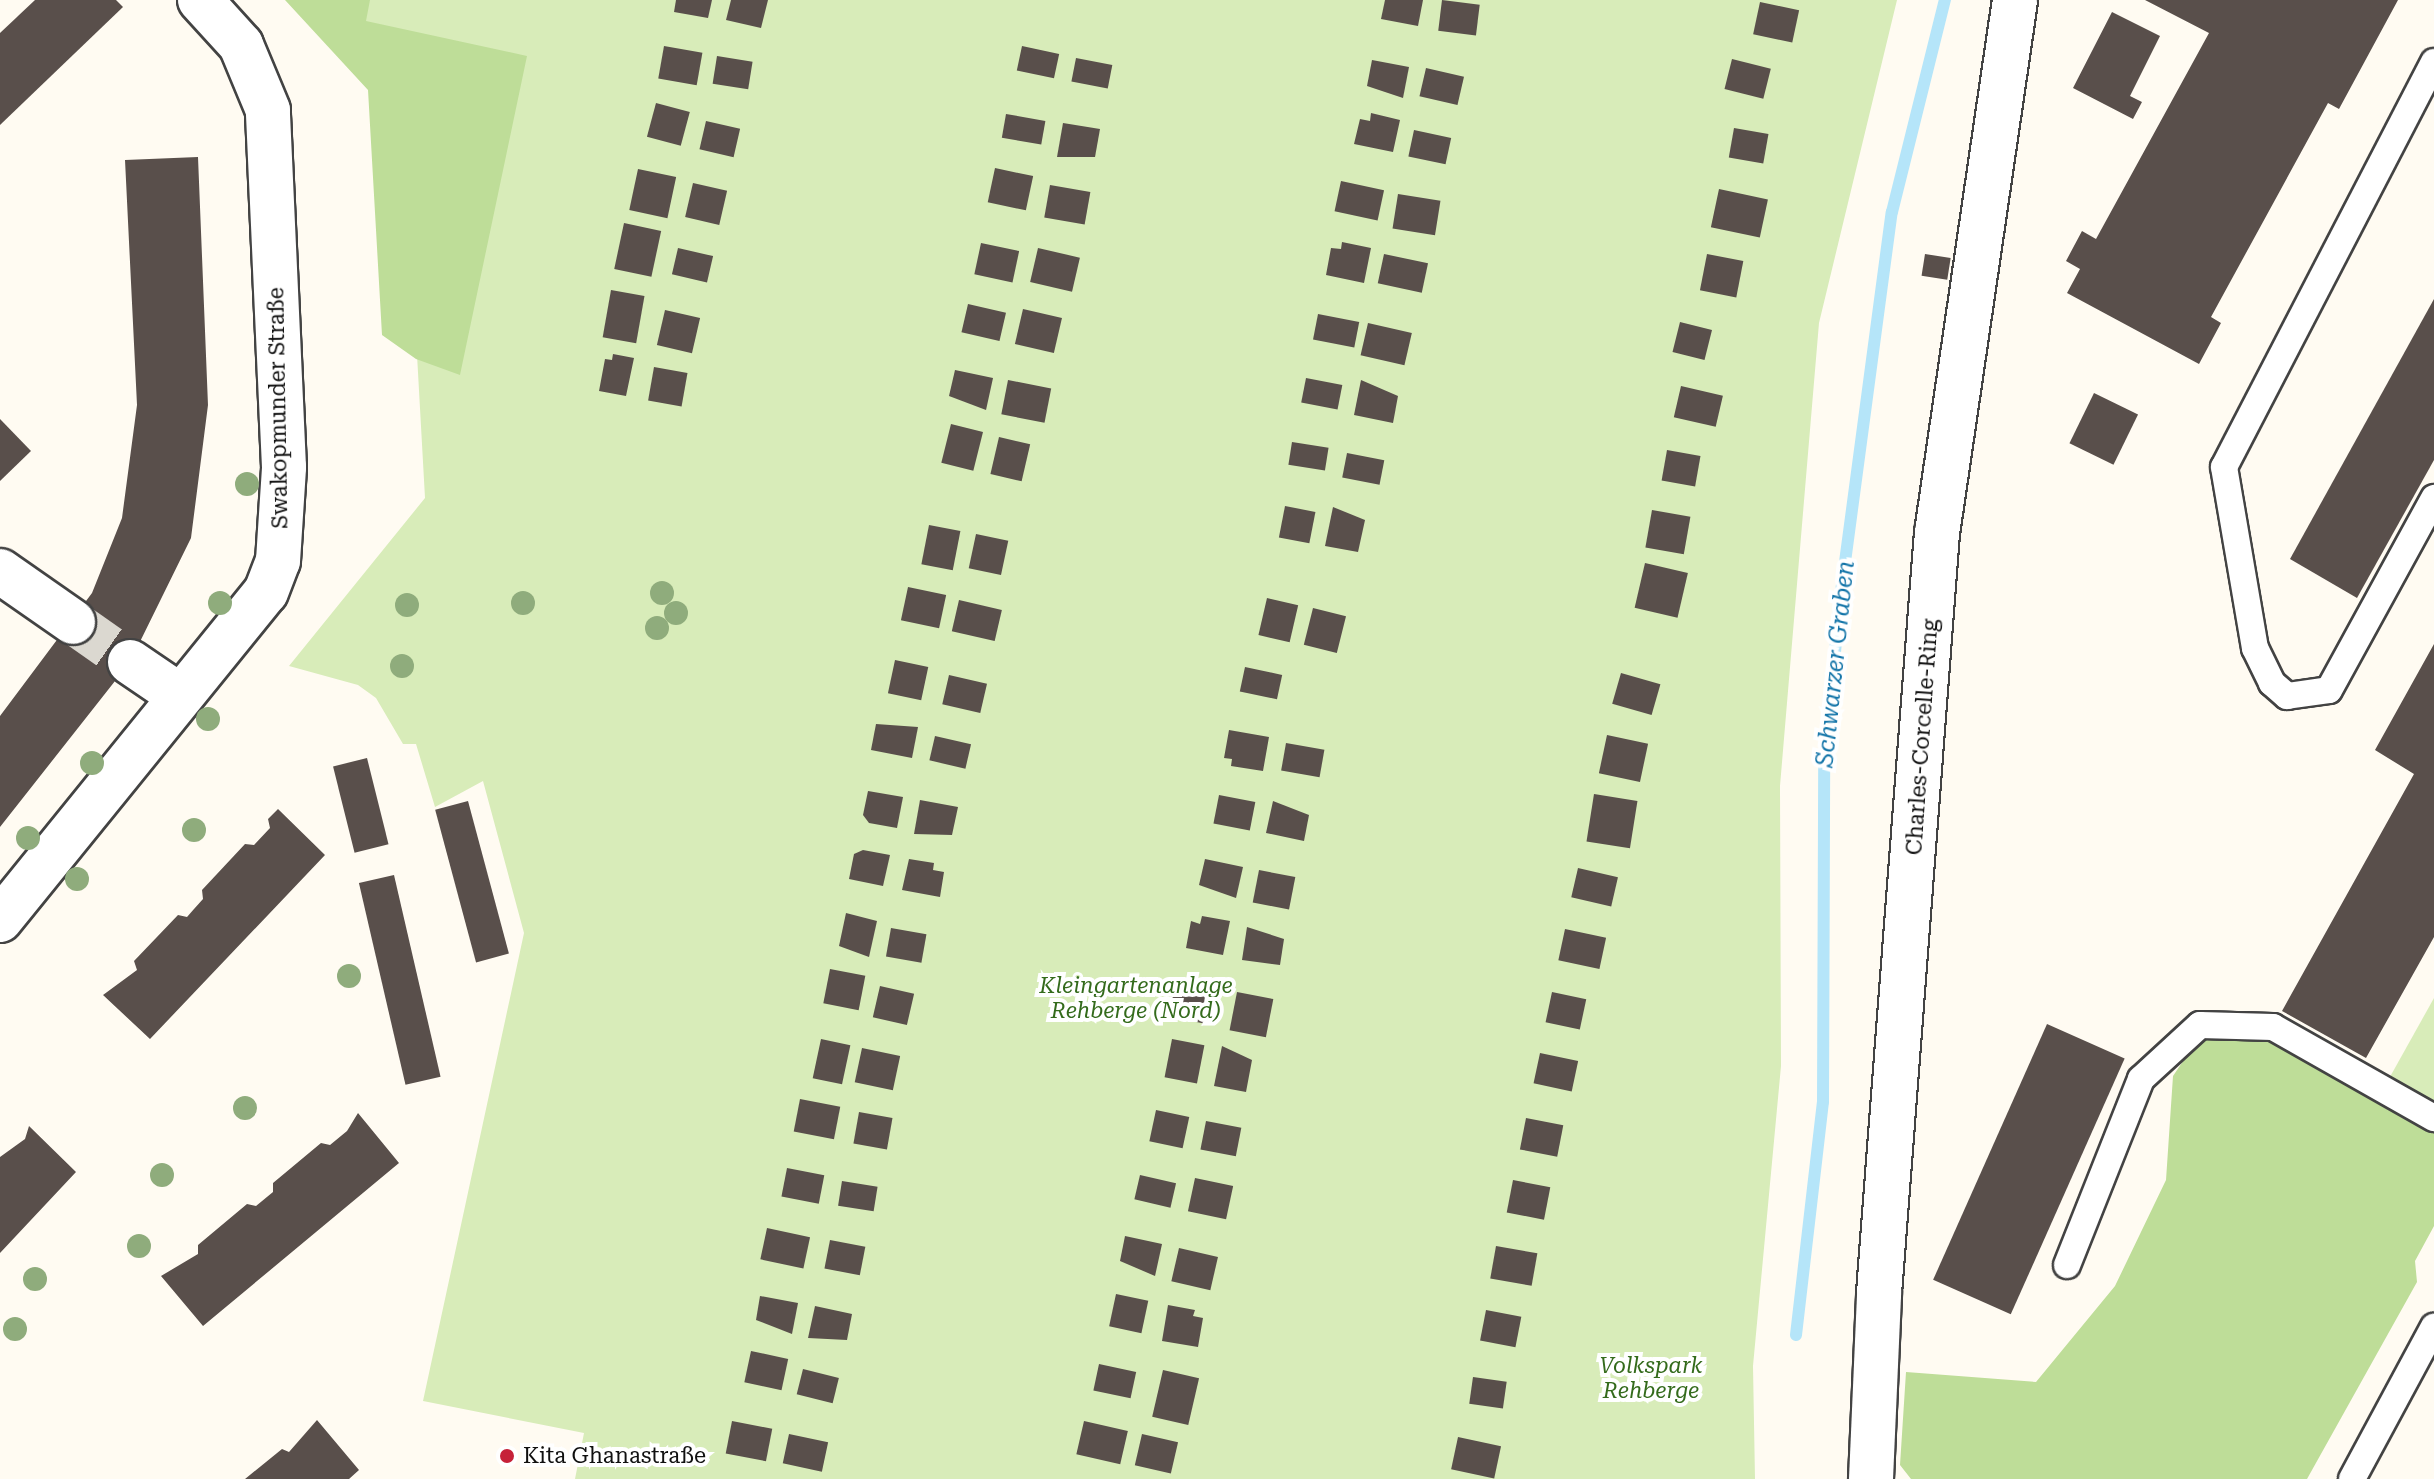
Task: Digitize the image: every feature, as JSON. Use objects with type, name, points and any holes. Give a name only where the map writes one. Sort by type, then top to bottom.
[{"type":"street","name":"Swakopmunder Straße","points":[[0,920],[266,592],[283,528],[268,110],[241,45],[200,0]]},
{"type":"street","name":"Charles-Corcelle-Ring","points":[[1871,1479],[1879,1293],[1937,533],[2015,0]]},
{"type":"street","points":[[0,571],[73,622]]},
{"type":"street","points":[[130,662],[180,696]]},
{"type":"lane","points":[[2434,62],[2224,467],[2255,648],[2272,683],[2287,696],[2329,690],[2434,498]]},
{"type":"lane","points":[[2067,1265],[2141,1079],[2200,1025],[2273,1027],[2434,1118]]},
{"type":"lane","points":[[2352,1479],[2434,1327]]},
{"type":"green space","points":[[285,0],[370,0],[366,21],[527,56],[460,375],[416,359],[382,335],[368,90]]},
{"type":"green space","name":"Kleingartenanlage Rehberge (Nord)","points":[[316,0],[1897,0],[1819,323],[1780,786],[1781,1066],[1753,1366],[1755,1479],[575,1479],[584,1433],[423,1401],[524,933],[483,781],[435,807],[416,744],[403,744],[376,698],[358,685],[289,666],[425,498],[402,86]]},
{"type":"green space","points":[[2434,998],[2434,1111],[2386,1084]]},
{"type":"green space","points":[[2270,1032],[2434,1123],[2434,1226],[2415,1261],[2417,1282],[2307,1479],[1911,1479],[1900,1465],[1906,1372],[2036,1382],[2115,1286],[2166,1180],[2173,1076],[2202,1033]]},
{"type":"building","points":[[35,0],[116,0],[123,7],[0,125],[0,33]]},
{"type":"building","points":[[676,0],[712,0],[708,18],[674,12]]},
{"type":"building","points":[[731,0],[768,0],[761,28],[726,20]]},
{"type":"building","points":[[1385,0],[1423,0],[1418,26],[1381,19]]},
{"type":"building","points":[[1442,0],[1480,5],[1476,35],[1438,31]]},
{"type":"building","points":[[2145,0],[2398,0],[2339,109],[2328,103],[2211,317],[2221,323],[2199,364],[2067,293],[2080,269],[2066,261],[2082,231],[2096,239],[2209,33]]},
{"type":"building","points":[[1760,2],[1799,10],[1792,43],[1753,34]]},
{"type":"building","points":[[2112,12],[2160,36],[2130,96],[2142,102],[2133,119],[2073,88]]},
{"type":"building","points":[[664,46],[702,53],[697,85],[658,78]]},
{"type":"building","points":[[1022,46],[1059,54],[1054,78],[1017,70]]},
{"type":"building","points":[[717,56],[753,62],[748,89],[713,84]]},
{"type":"building","points":[[1076,58],[1112,65],[1108,89],[1071,82]]},
{"type":"building","points":[[1732,59],[1771,69],[1763,99],[1725,89]]},
{"type":"building","points":[[1372,60],[1409,67],[1403,98],[1367,86]]},
{"type":"building","points":[[1426,68],[1464,77],[1457,105],[1419,96]]},
{"type":"building","points":[[656,103],[690,112],[681,146],[647,137]]},
{"type":"building","points":[[1371,113],[1400,120],[1393,152],[1354,144],[1360,119],[1370,121]]},
{"type":"building","points":[[1006,114],[1045,121],[1041,145],[1002,138]]},
{"type":"building","points":[[706,121],[740,129],[734,157],[699,149]]},
{"type":"building","points":[[1063,123],[1100,129],[1095,157],[1057,157]]},
{"type":"building","points":[[1734,128],[1768,134],[1763,164],[1729,158]]},
{"type":"building","points":[[1414,130],[1451,138],[1446,164],[1408,156]]},
{"type":"building","points":[[198,157],[208,405],[191,538],[130,662],[0,827],[0,716],[92,593],[122,518],[137,405],[125,160]]},
{"type":"building","points":[[995,168],[1033,176],[1026,210],[988,202]]},
{"type":"building","points":[[638,169],[676,177],[667,218],[629,210]]},
{"type":"building","points":[[1341,181],[1384,190],[1378,220],[1335,211]]},
{"type":"building","points":[[693,183],[727,191],[719,225],[685,217]]},
{"type":"building","points":[[1050,185],[1090,192],[1085,225],[1044,217]]},
{"type":"building","points":[[1719,189],[1768,199],[1760,238],[1711,227]]},
{"type":"building","points":[[1398,194],[1440,201],[1435,235],[1393,229]]},
{"type":"building","points":[[624,223],[661,231],[651,277],[614,269]]},
{"type":"building","points":[[1342,242],[1371,248],[1364,283],[1326,275],[1331,248],[1341,249]]},
{"type":"building","points":[[981,243],[1019,251],[1012,282],[974,274]]},
{"type":"building","points":[[678,248],[713,256],[707,282],[672,274]]},
{"type":"building","points":[[1038,248],[1080,258],[1072,292],[1030,282]]},
{"type":"building","points":[[1384,254],[1428,263],[1422,293],[1378,283]]},
{"type":"building","points":[[1707,254],[1743,261],[1736,297],[1700,290]]},
{"type":"building","points":[[1925,254],[1951,258],[1947,280],[1922,276]]},
{"type":"building","points":[[611,290],[644,296],[636,343],[603,337]]},
{"type":"building","points":[[2434,299],[2434,460],[2357,598],[2290,559]]},
{"type":"building","points":[[968,304],[1006,313],[999,341],[961,332]]},
{"type":"building","points":[[1023,309],[1062,318],[1054,353],[1015,344]]},
{"type":"building","points":[[665,310],[700,318],[692,353],[657,345]]},
{"type":"building","points":[[1318,314],[1359,322],[1354,348],[1313,340]]},
{"type":"building","points":[[1680,322],[1712,330],[1705,360],[1673,352]]},
{"type":"building","points":[[1368,323],[1412,333],[1404,365],[1361,355]]},
{"type":"building","points":[[613,354],[634,358],[626,396],[599,391],[605,359],[612,360]]},
{"type":"building","points":[[654,367],[687,373],[682,406],[648,400]]},
{"type":"building","points":[[955,370],[993,378],[986,410],[949,396]]},
{"type":"building","points":[[1306,378],[1342,385],[1338,410],[1301,403]]},
{"type":"building","points":[[1008,380],[1051,388],[1045,423],[1001,414]]},
{"type":"building","points":[[1361,380],[1398,396],[1393,423],[1354,415]]},
{"type":"building","points":[[1681,386],[1723,396],[1716,427],[1674,417]]},
{"type":"building","points":[[2094,393],[2138,414],[2113,465],[2069,443]]},
{"type":"building","points":[[0,419],[31,451],[0,481]]},
{"type":"building","points":[[951,424],[983,432],[973,471],[941,463]]},
{"type":"building","points":[[999,437],[1030,444],[1022,481],[990,474]]},
{"type":"building","points":[[1292,442],[1329,448],[1325,471],[1288,465]]},
{"type":"building","points":[[1667,450],[1700,456],[1695,486],[1662,481]]},
{"type":"building","points":[[1347,453],[1384,460],[1380,485],[1342,478]]},
{"type":"building","points":[[1285,506],[1315,512],[1309,543],[1279,537]]},
{"type":"building","points":[[1333,507],[1365,520],[1358,552],[1325,546]]},
{"type":"building","points":[[1652,510],[1690,517],[1684,554],[1645,547]]},
{"type":"building","points":[[929,525],[960,531],[953,570],[921,564]]},
{"type":"building","points":[[976,534],[1008,541],[1001,575],[969,568]]},
{"type":"building","points":[[1645,563],[1688,573],[1678,618],[1635,608]]},
{"type":"building","points":[[908,587],[946,595],[939,628],[901,620]]},
{"type":"building","points":[[1267,598],[1298,605],[1290,642],[1258,635]]},
{"type":"building","points":[[959,600],[1002,610],[995,641],[952,631]]},
{"type":"building","points":[[1313,608],[1346,616],[1337,653],[1304,645]]},
{"type":"building","points":[[2434,644],[2434,937],[2366,1058],[2282,1011],[2414,774],[2375,750]]},
{"type":"building","points":[[895,660],[928,667],[921,700],[888,693]]},
{"type":"building","points":[[1245,667],[1282,675],[1277,699],[1240,691]]},
{"type":"building","points":[[1621,673],[1660,684],[1652,715],[1612,704]]},
{"type":"building","points":[[949,675],[987,684],[980,713],[942,704]]},
{"type":"building","points":[[876,724],[918,727],[912,758],[871,750]]},
{"type":"building","points":[[1229,730],[1269,737],[1263,771],[1231,766],[1232,759],[1224,758]]},
{"type":"building","points":[[1607,735],[1648,744],[1640,782],[1599,773]]},
{"type":"building","points":[[935,736],[971,744],[965,769],[929,760]]},
{"type":"building","points":[[1286,743],[1324,750],[1320,777],[1281,771]]},
{"type":"building","points":[[367,758],[389,844],[355,853],[333,766]]},
{"type":"building","points":[[868,791],[903,797],[897,828],[869,823],[863,815]]},
{"type":"building","points":[[1594,794],[1637,801],[1630,848],[1586,841]]},
{"type":"building","points":[[1219,795],[1255,802],[1250,831],[1213,823]]},
{"type":"building","points":[[920,800],[958,807],[952,835],[914,834]]},
{"type":"building","points":[[468,801],[509,954],[476,962],[435,810]]},
{"type":"building","points":[[1273,801],[1309,815],[1304,841],[1266,833]]},
{"type":"building","points":[[278,809],[325,855],[150,1039],[103,995],[137,970],[134,961],[178,915],[187,917],[203,899],[202,890],[245,844],[254,845],[270,828],[268,819]]},
{"type":"building","points":[[863,850],[890,855],[883,886],[849,879],[854,854]]},
{"type":"building","points":[[909,859],[934,863],[933,870],[944,872],[940,897],[902,890]]},
{"type":"building","points":[[1205,859],[1243,867],[1236,898],[1199,885]]},
{"type":"building","points":[[1578,868],[1618,877],[1611,906],[1571,897]]},
{"type":"building","points":[[1259,870],[1295,877],[1289,909],[1253,902]]},
{"type":"building","points":[[394,875],[441,1077],[405,1085],[359,883]]},
{"type":"building","points":[[846,913],[877,921],[869,957],[839,946]]},
{"type":"building","points":[[1202,916],[1230,921],[1223,955],[1186,948],[1191,921],[1200,924]]},
{"type":"building","points":[[1247,927],[1284,939],[1280,965],[1242,960]]},
{"type":"building","points":[[891,928],[926,934],[921,963],[886,957]]},
{"type":"building","points":[[1565,929],[1606,938],[1599,969],[1558,960]]},
{"type":"building","points":[[830,969],[865,976],[859,1010],[823,1003]]},
{"type":"building","points":[[1174,983],[1217,991],[1211,1025],[1168,1016]]},
{"type":"building","points":[[880,986],[914,994],[907,1025],[873,1017]]},
{"type":"building","points":[[1237,992],[1273,999],[1266,1037],[1230,1030]]},
{"type":"building","points":[[1552,992],[1586,999],[1580,1030],[1546,1022]]},
{"type":"building","points":[[2047,1024],[2125,1059],[2011,1314],[1933,1280]]},
{"type":"building","points":[[821,1039],[850,1045],[842,1084],[813,1078]]},
{"type":"building","points":[[1172,1039],[1204,1045],[1197,1084],[1165,1077]]},
{"type":"building","points":[[1222,1046],[1252,1060],[1246,1092],[1214,1086]]},
{"type":"building","points":[[862,1048],[900,1056],[893,1090],[855,1082]]},
{"type":"building","points":[[1540,1053],[1578,1061],[1572,1091],[1534,1083]]},
{"type":"building","points":[[800,1099],[840,1107],[834,1139],[794,1131]]},
{"type":"building","points":[[1156,1110],[1189,1117],[1183,1148],[1149,1141]]},
{"type":"building","points":[[859,1112],[892,1118],[887,1149],[853,1144]]},
{"type":"building","points":[[358,1113],[399,1163],[203,1326],[161,1276],[198,1254],[198,1245],[247,1204],[256,1206],[273,1192],[273,1183],[321,1143],[330,1145],[347,1131]]},
{"type":"building","points":[[1526,1118],[1563,1125],[1557,1157],[1520,1149]]},
{"type":"building","points":[[1206,1121],[1241,1128],[1236,1156],[1200,1149]]},
{"type":"building","points":[[29,1126],[76,1172],[0,1253],[0,1157],[25,1139]]},
{"type":"building","points":[[787,1168],[824,1175],[819,1204],[781,1196]]},
{"type":"building","points":[[1140,1175],[1176,1183],[1170,1208],[1134,1199]]},
{"type":"building","points":[[1195,1178],[1233,1186],[1226,1219],[1188,1211]]},
{"type":"building","points":[[1513,1180],[1550,1187],[1544,1220],[1507,1212]]},
{"type":"building","points":[[842,1181],[878,1187],[874,1211],[838,1206]]},
{"type":"building","points":[[767,1228],[810,1237],[803,1268],[760,1259]]},
{"type":"building","points":[[1125,1236],[1162,1244],[1155,1276],[1120,1261]]},
{"type":"building","points":[[830,1240],[865,1247],[860,1275],[824,1268]]},
{"type":"building","points":[[1496,1246],[1537,1253],[1532,1286],[1490,1278]]},
{"type":"building","points":[[1179,1248],[1218,1257],[1210,1290],[1171,1281]]},
{"type":"building","points":[[1116,1294],[1148,1301],[1141,1333],[1109,1326]]},
{"type":"building","points":[[760,1296],[798,1303],[792,1334],[756,1320]]},
{"type":"building","points":[[1168,1305],[1195,1310],[1193,1316],[1203,1318],[1198,1347],[1162,1341]]},
{"type":"building","points":[[815,1306],[852,1314],[847,1340],[808,1338]]},
{"type":"building","points":[[1486,1310],[1521,1317],[1515,1347],[1480,1340]]},
{"type":"building","points":[[751,1351],[788,1359],[782,1390],[744,1382]]},
{"type":"building","points":[[1099,1364],[1136,1372],[1131,1398],[1093,1390]]},
{"type":"building","points":[[803,1369],[839,1378],[833,1403],[797,1394]]},
{"type":"building","points":[[1163,1370],[1199,1378],[1188,1425],[1152,1417]]},
{"type":"building","points":[[1473,1377],[1507,1382],[1503,1408],[1469,1404]]},
{"type":"building","points":[[317,1420],[359,1470],[349,1479],[245,1479],[282,1449],[289,1452]]},
{"type":"building","points":[[732,1421],[772,1429],[766,1461],[726,1453]]},
{"type":"building","points":[[1084,1421],[1128,1431],[1120,1464],[1076,1454]]},
{"type":"building","points":[[789,1434],[828,1442],[822,1472],[783,1463]]},
{"type":"building","points":[[1142,1434],[1178,1442],[1171,1474],[1135,1465]]},
{"type":"building","points":[[1458,1437],[1501,1446],[1494,1478],[1451,1469]]},
{"type":"waterway","name":"Schwarzer Graben","points":[[1796,1335],[1823,1102],[1824,764],[1841,592],[1892,212],[1945,0]]},
{"type":"tunnel","points":[[73,622],[130,662]]},
{"type":"place","name":"Kita Ghanastraße","points":[[507,1456]]},
{"type":"park label","name":"Volkspark Rehberge","points":[[1651,1378]]}]
